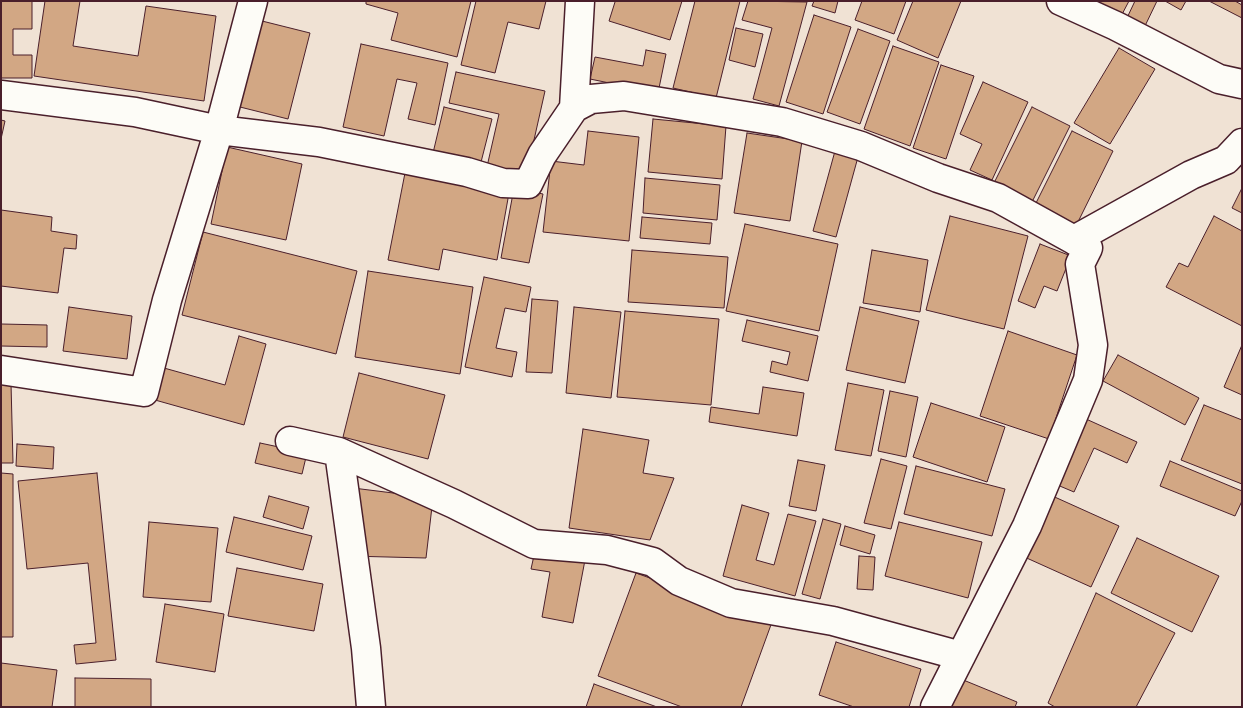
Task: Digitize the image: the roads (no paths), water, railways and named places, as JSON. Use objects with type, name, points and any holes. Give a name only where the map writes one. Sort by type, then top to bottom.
[{"type":"street","points":[[1,370],[144,392],[167,300],[219,130],[253,1]]},
{"type":"street","points":[[574,108],[580,1]]},
{"type":"street","points":[[1061,1],[1116,26],[1219,79],[1242,84]]},
{"type":"street","points":[[1,95],[135,112],[219,130],[319,142],[467,172],[503,183],[528,184],[542,155],[574,108],[591,99],[624,96],[782,122],[861,146],[938,178],[998,198],[1088,248],[1080,264],[1093,345],[1088,380],[1027,526],[935,707]]},
{"type":"street","points":[[1074,240],[1191,176],[1226,160],[1242,143]]},
{"type":"street","points":[[290,441],[340,452],[454,504],[534,544],[607,550],[653,562],[679,581],[731,603],[833,621],[961,656]]},
{"type":"street","points":[[340,452],[366,648],[371,707]]}]
